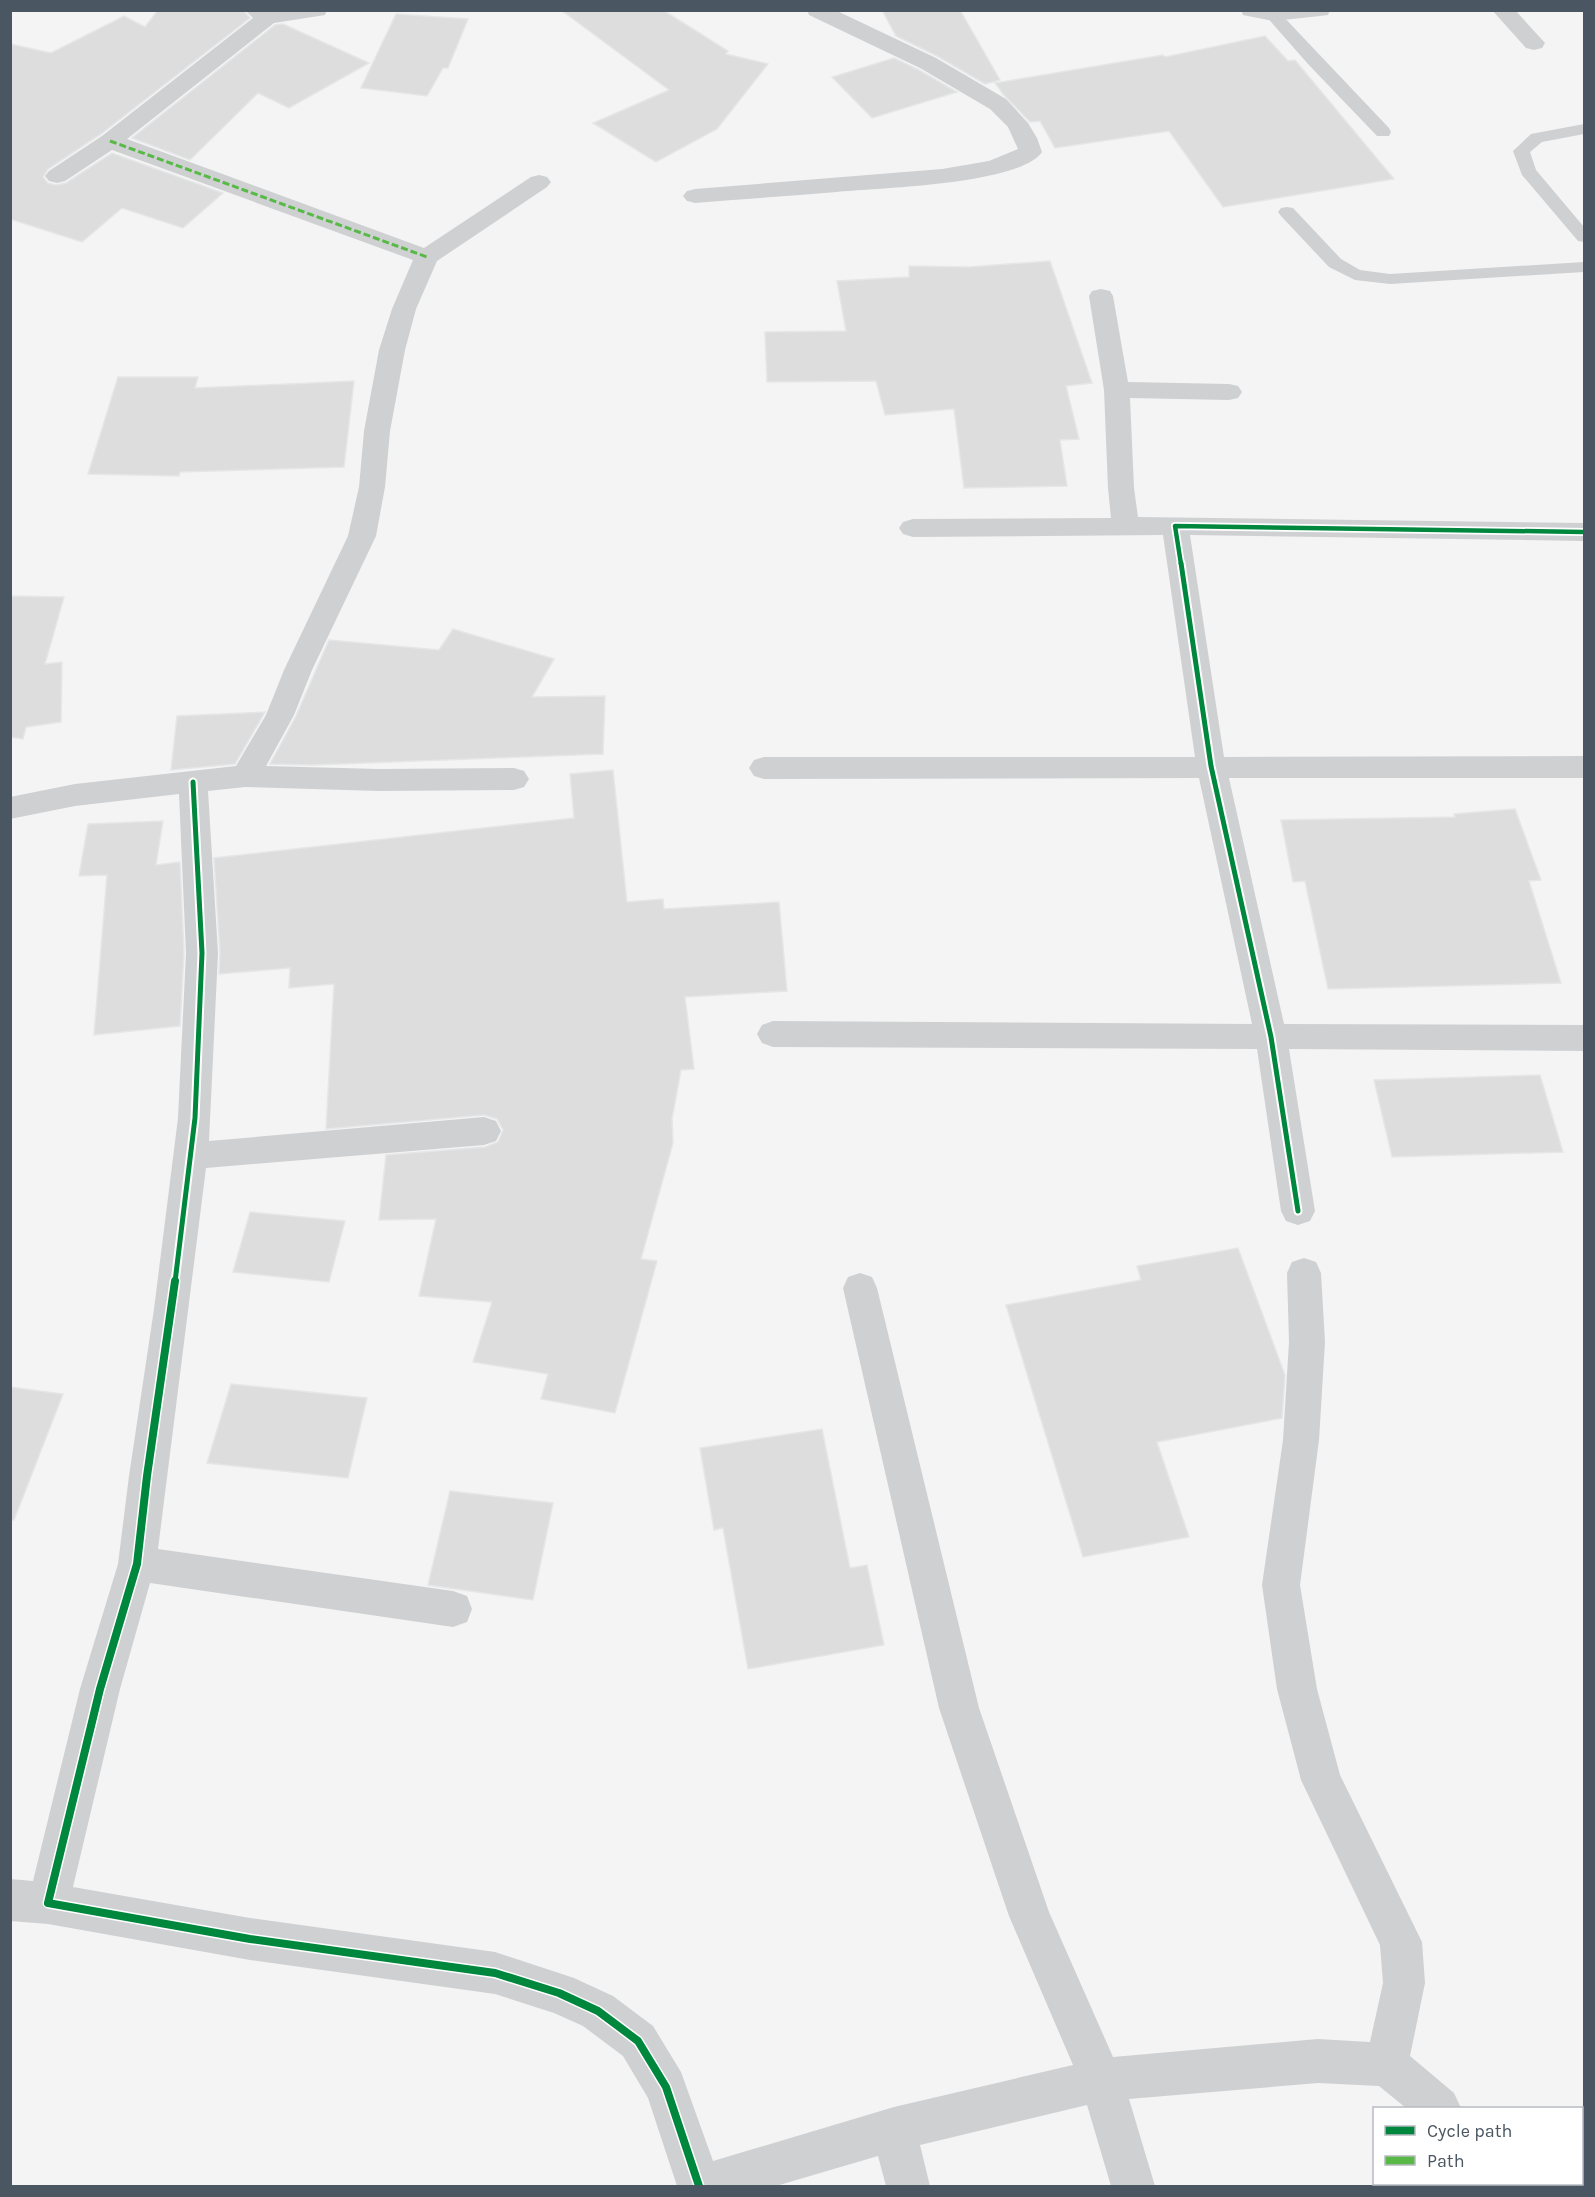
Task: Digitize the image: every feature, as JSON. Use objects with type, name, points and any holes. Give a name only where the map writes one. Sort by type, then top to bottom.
[{"type":"street","points":[[57,176],[110,141],[261,14],[317,10]]},
{"type":"street","points":[[694,196],[934,177],[1021,160],[1030,152],[1026,138],[1017,123],[998,104],[928,63],[817,10]]},
{"type":"street","points":[[1251,10],[1273,15],[1320,10]]},
{"type":"street","points":[[1502,10],[1534,43]]},
{"type":"street","points":[[110,141],[427,257]]},
{"type":"street","points":[[245,776],[280,716],[298,670],[362,536],[372,487],[377,431],[392,350],[404,309],[427,257],[484,217],[540,182]]},
{"type":"street","points":[[1101,296],[1118,390],[1121,488],[1126,526]]},
{"type":"street","points":[[1118,390],[1229,392]]},
{"type":"street","points":[[1175,526],[1211,766],[1271,1038],[1298,1211]]},
{"type":"street","points":[[913,528],[1175,526],[1584,532]]},
{"type":"street","points":[[764,768],[1584,767]]},
{"type":"street","points":[[10,808],[75,795],[245,776],[379,780],[514,779]]},
{"type":"street","points":[[193,782],[202,953],[195,1118],[172,1309],[147,1476],[137,1564],[100,1689],[29,1902],[250,1940],[495,1973],[559,1993],[598,2011],[638,2041],[666,2087],[699,2187]]},
{"type":"street","points":[[773,1034],[1584,1038]]},
{"type":"street","points":[[190,1156],[484,1131]]},
{"type":"street","points":[[1304,1273],[1307,1342],[1301,1440],[1281,1585],[1297,1689],[1321,1780],[1401,1942],[1404,1983],[1387,2064]]},
{"type":"street","points":[[860,1288],[959,1708],[1030,1916],[1101,2080],[1133,2187]]},
{"type":"street","points":[[137,1564],[453,1609]]},
{"type":"street","points":[[704,2187],[894,2129],[1101,2080],[1318,2061],[1387,2064],[1437,2107]]},
{"type":"street","points":[[894,2129],[908,2187]]},
{"type":"lane","points":[[1273,15],[1314,62],[1383,132]]},
{"type":"lane","points":[[1584,129],[1537,138],[1521,151],[1528,171],[1584,237]]},
{"type":"lane","points":[[1287,212],[1335,263],[1355,275],[1390,279],[1584,267]]},
{"type":"building","points":[[158,10],[243,10],[250,18],[101,134],[48,169],[43,177],[48,183],[56,185],[66,183],[112,153],[223,193],[183,228],[122,208],[82,242],[10,219],[10,44],[51,53],[124,16],[145,27]]},
{"type":"building","points":[[561,10],[663,10],[728,51],[726,54],[768,64],[717,129],[656,162],[593,123],[669,90]]},
{"type":"building","points":[[882,10],[960,10],[1000,80],[985,84],[937,56],[896,36]]},
{"type":"building","points":[[396,14],[468,19],[448,68],[443,68],[427,96],[361,88]]},
{"type":"building","points":[[283,24],[369,63],[289,108],[258,93],[190,160],[132,138],[275,25]]},
{"type":"building","points":[[1265,36],[1288,61],[1295,60],[1394,179],[1223,207],[1169,131],[1055,148],[1040,121],[1030,122],[995,83],[1163,55],[1165,57]]},
{"type":"building","points":[[894,58],[957,92],[872,118],[832,77]]},
{"type":"building","points":[[1050,261],[1092,383],[1066,386],[1079,439],[1060,440],[1067,486],[964,488],[954,409],[885,415],[876,381],[767,382],[765,332],[846,331],[837,281],[909,277],[909,266],[969,267]]},
{"type":"building","points":[[118,377],[198,377],[195,388],[354,381],[344,467],[180,472],[179,476],[88,474]]},
{"type":"building","points":[[10,596],[64,597],[45,664],[62,662],[61,722],[26,727],[23,739],[10,737]]},
{"type":"building","points":[[453,629],[554,659],[532,697],[605,696],[603,754],[312,765],[270,764],[296,716],[329,640],[439,650]]},
{"type":"building","points":[[265,712],[235,764],[171,770],[177,716]]},
{"type":"building","points":[[613,770],[627,902],[663,899],[664,909],[779,902],[787,991],[685,997],[694,1069],[681,1070],[672,1119],[673,1143],[641,1259],[657,1261],[615,1413],[541,1399],[548,1374],[473,1362],[492,1302],[419,1296],[436,1219],[379,1220],[386,1155],[485,1147],[498,1142],[503,1130],[497,1119],[484,1115],[326,1129],[334,984],[289,988],[290,968],[219,974],[220,953],[214,858],[574,818],[570,774]]},
{"type":"building","points":[[1515,809],[1541,880],[1529,881],[1561,983],[1328,989],[1305,881],[1293,882],[1281,820],[1455,817],[1454,814]]},
{"type":"building","points":[[163,821],[156,865],[180,862],[184,953],[180,1026],[94,1035],[107,875],[79,876],[88,824]]},
{"type":"building","points":[[1540,1075],[1563,1152],[1392,1157],[1374,1080]]},
{"type":"building","points":[[250,1212],[345,1221],[329,1282],[233,1272]]},
{"type":"building","points":[[1238,1248],[1285,1375],[1282,1418],[1157,1442],[1189,1537],[1083,1557],[1006,1305],[1141,1280],[1137,1266]]},
{"type":"building","points":[[231,1384],[367,1398],[348,1478],[207,1463]]},
{"type":"building","points":[[10,1387],[63,1394],[14,1520],[10,1520]]},
{"type":"building","points":[[822,1429],[850,1568],[867,1565],[884,1645],[748,1669],[723,1528],[714,1530],[700,1448]]},
{"type":"building","points":[[450,1491],[553,1503],[533,1600],[428,1585]]},
{"type":"marked path","points":[[110,141],[427,257]]},
{"type":"cycle path","points":[[1298,1211],[1271,1037],[1211,766],[1175,526],[1584,532]]},
{"type":"cycle path","points":[[193,782],[202,953],[195,1118],[172,1309],[147,1476],[137,1564],[100,1689],[48,1903],[250,1939],[495,1973],[559,1993],[598,2011],[638,2041],[666,2087],[699,2186]]}]
